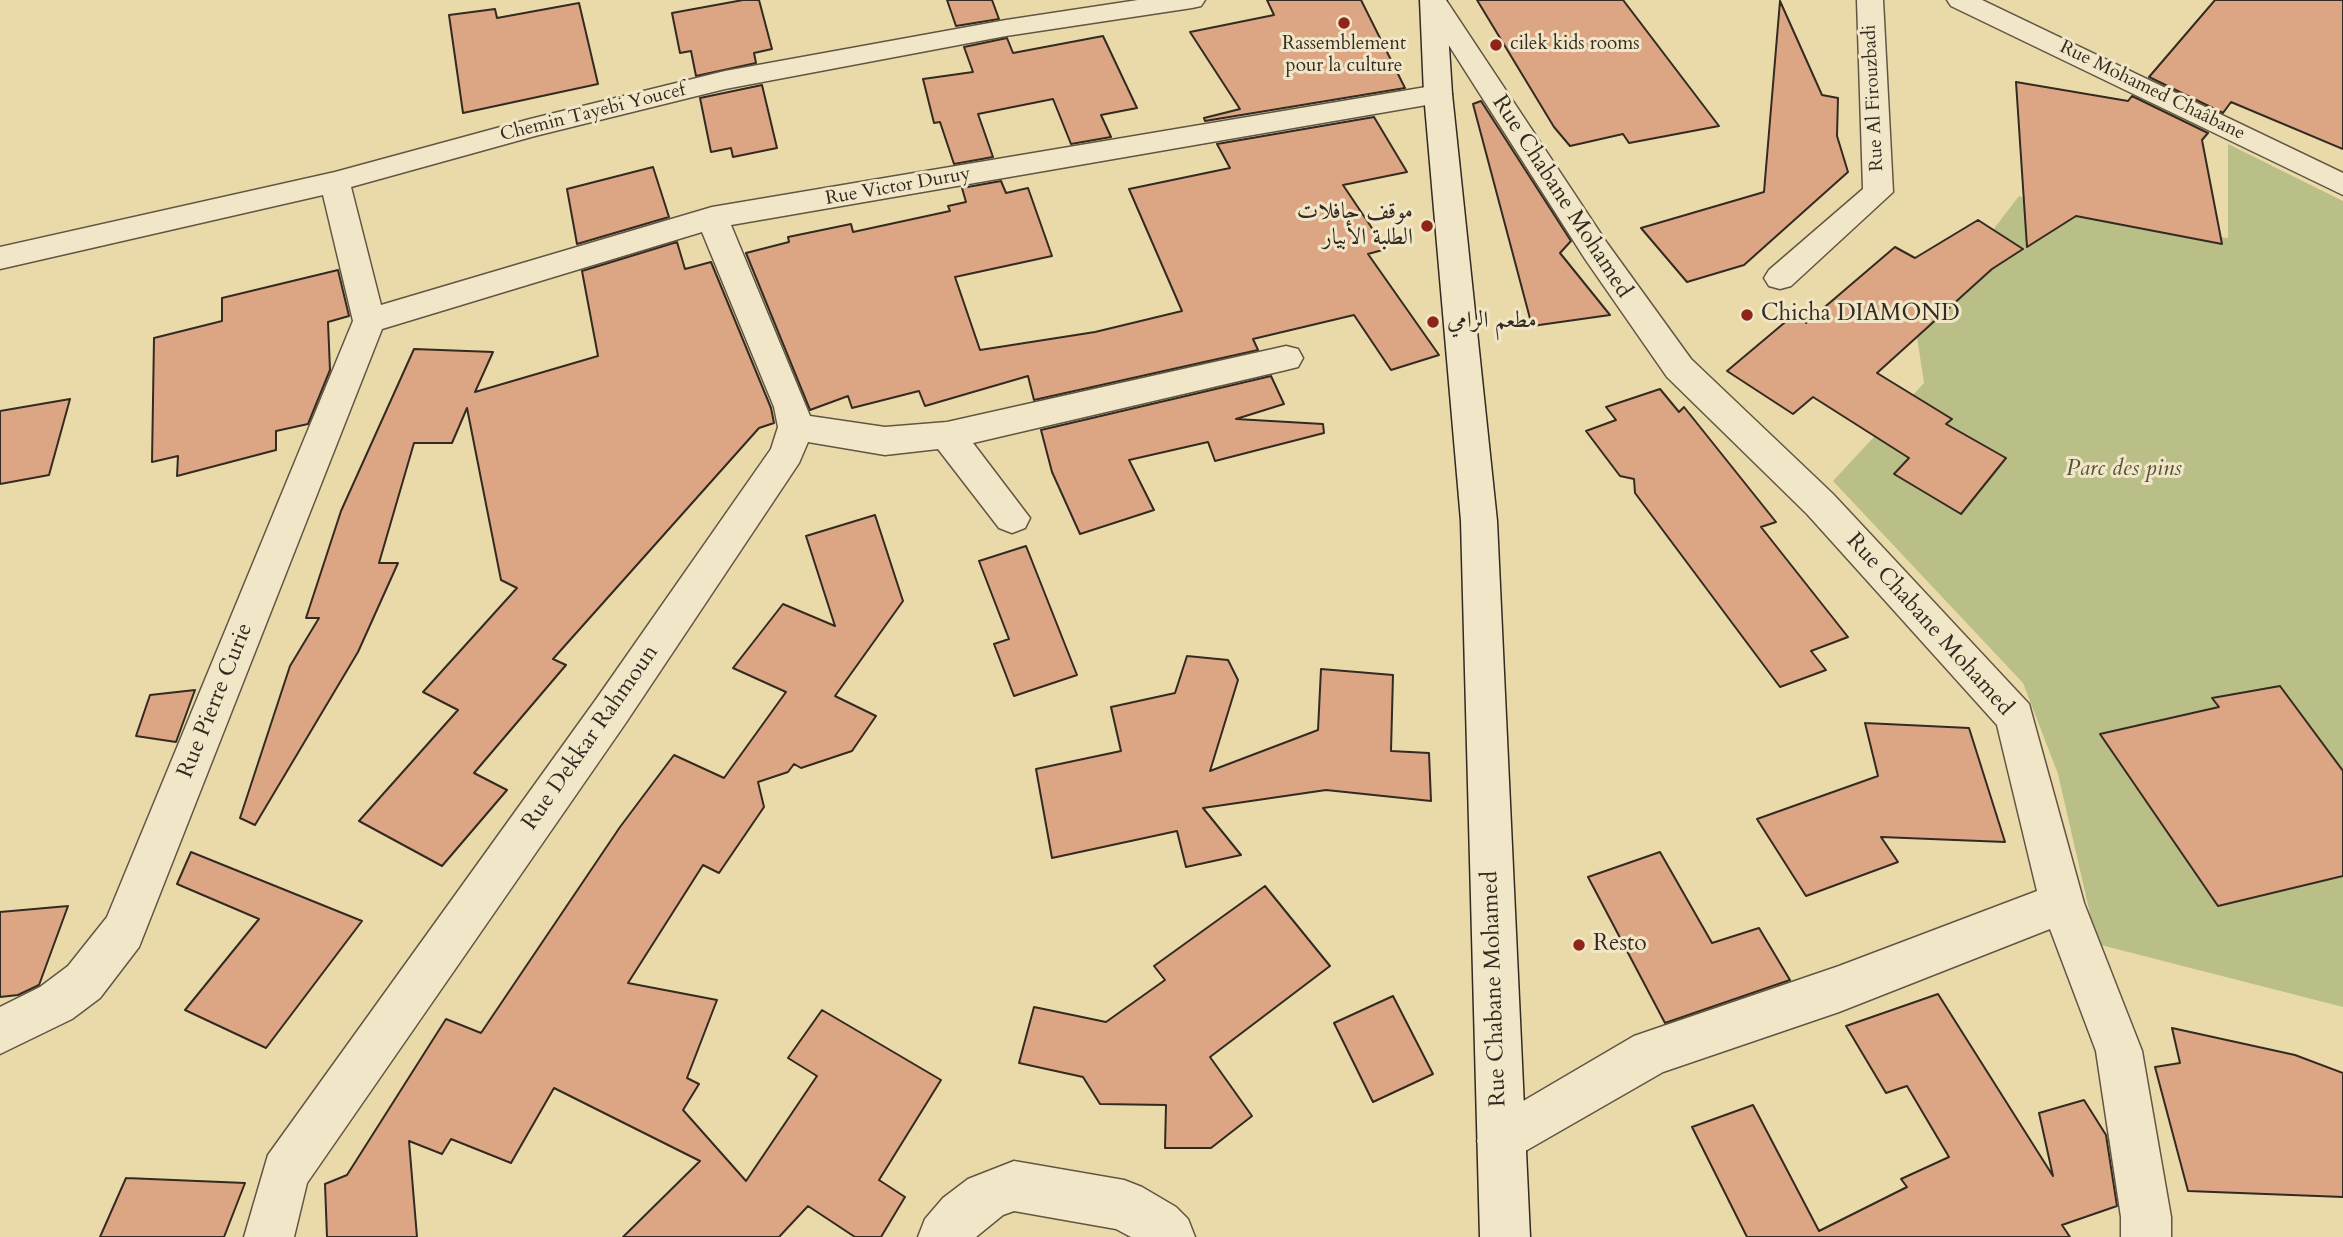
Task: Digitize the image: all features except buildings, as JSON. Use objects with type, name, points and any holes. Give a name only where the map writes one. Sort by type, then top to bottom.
[{"type":"street","name":"Chemin Tayebi Youcef","points":[[0,258],[335,182],[530,128],[724,80],[980,33],[1192,0]]},
{"type":"street","name":"Rue Chabane Mohamed","points":[[1433,0],[1438,94],[1479,521],[1505,1237]]},
{"type":"street","name":"Rue Chabane Mohamed","points":[[1433,0],[1596,251],[1679,368],[1820,503],[2015,717],[2062,903],[1839,989],[1651,1054],[1501,1141]]},
{"type":"street","name":"Rue Al Firouzbadi","points":[[1780,278],[1878,192],[1870,0]]},
{"type":"street","name":"Rue Mohamed Chaâbane","points":[[1960,0],[2021,27],[2343,185]]},
{"type":"street","name":"Rue Victor Duruy","points":[[369,321],[712,218],[1438,94]]},
{"type":"street","points":[[335,182],[369,321]]},
{"type":"street","points":[[712,218],[791,407],[795,427],[885,441],[947,435],[1286,358]]},
{"type":"street","name":"Rue Pierre Curie","points":[[0,1031],[27,1020],[83,982],[123,932],[369,321]]},
{"type":"street","name":"Rue Dekkar Rahmoun","points":[[270,1237],[285,1172],[611,711],[787,453],[795,427]]},
{"type":"street","points":[[947,435],[1012,518]]},
{"type":"street","points":[[2062,903],[2119,1051],[2146,1217],[2146,1237]]},
{"type":"street","points":[[943,1237],[961,1216],[986,1197],[1014,1186],[1124,1205],[1158,1225],[1170,1237]]},
{"type":"green space","name":"Parc des pins","points":[[2228,144],[2343,201],[2343,1007],[2097,944],[2058,774],[2023,683],[1833,481],[1924,383],[1917,337],[1974,278],[1986,239],[2019,196],[2069,216],[2228,238]]},
{"type":"place","name":"Rassemblement pour la culture","points":[[1344,23]]},
{"type":"place","name":"cilek kids rooms","points":[[1496,45]]},
{"type":"place","name":"موقف حافلات الطلبة الأبيار","points":[[1427,226]]},
{"type":"place","name":"Chicha DIAMOND","points":[[1747,315]]},
{"type":"place","name":"مطعم الرامي","points":[[1433,322]]},
{"type":"place","name":"Resto","points":[[1579,945]]}]
